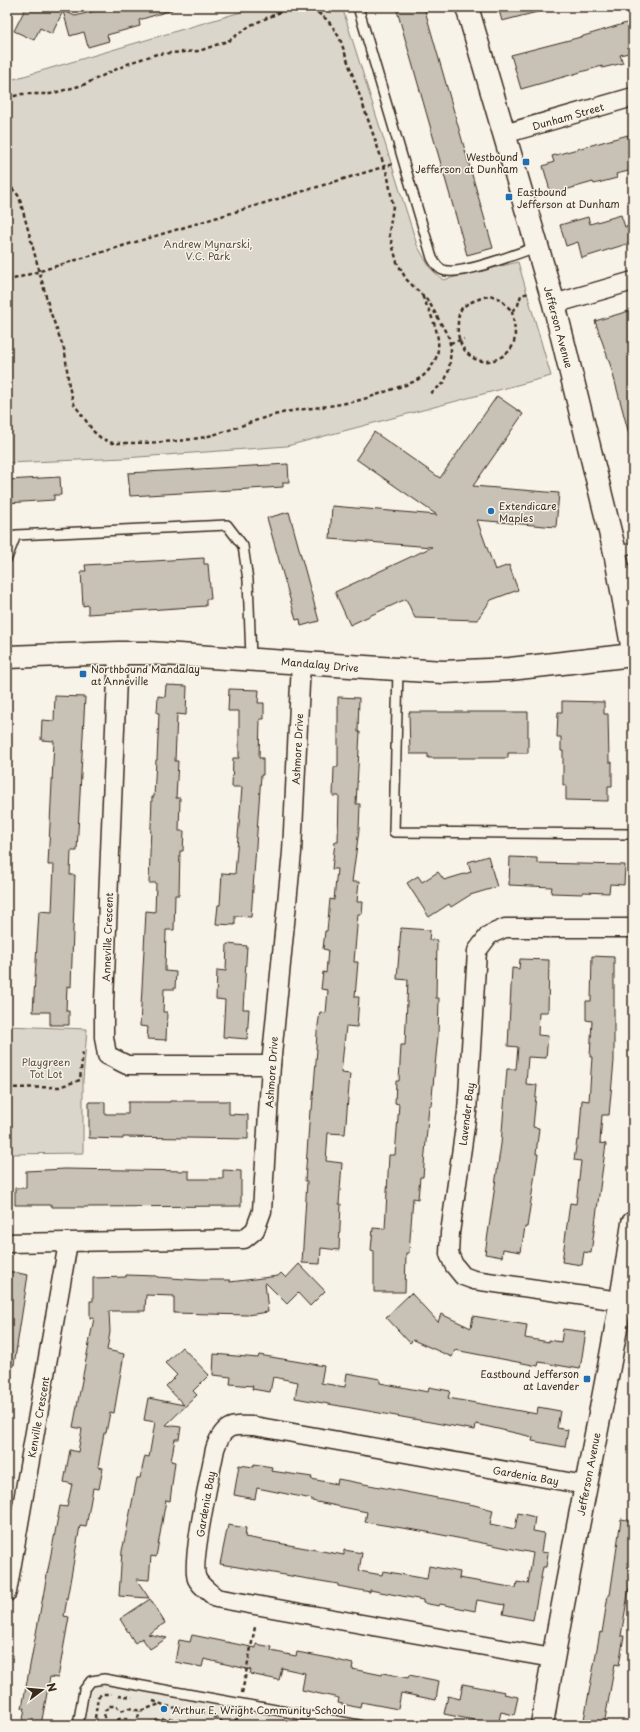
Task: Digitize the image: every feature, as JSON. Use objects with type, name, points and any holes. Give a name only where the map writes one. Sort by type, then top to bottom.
[{"type":"street","name":"Jefferson Avenue","points":[[467,7],[624,550],[633,651]]},
{"type":"street","name":"Dunham Street","points":[[504,134],[633,97]]},
{"type":"street","points":[[554,304],[633,281]]},
{"type":"street","name":"Mandalay Drive","points":[[8,655],[118,653],[251,658],[398,670],[443,672],[510,669],[633,655]]},
{"type":"street","name":"Anneville Crescent","points":[[118,653],[104,1002],[104,1037],[108,1055],[127,1065],[271,1065]]},
{"type":"street","name":"Ashmore Drive","points":[[7,1243],[244,1239],[255,1230],[262,1211],[271,1065],[292,852],[301,662]]},
{"type":"street","name":"Lavender Bay","points":[[627,1302],[474,1280],[463,1276],[454,1265],[449,1254],[450,1233],[468,1105],[477,951],[489,935],[505,928],[633,928]]},
{"type":"street","name":"Jefferson Avenue","points":[[542,1725],[552,1658],[585,1486],[627,1302],[633,1223]]},
{"type":"street","name":"Kenville Crescent","points":[[7,1592],[68,1243]]},
{"type":"street","name":"Gardenia Bay","points":[[552,1658],[216,1598],[200,1584],[196,1578],[198,1543],[214,1456],[220,1436],[225,1430],[234,1425],[254,1426],[585,1486]]},
{"type":"lane","points":[[358,7],[432,258],[437,266],[447,271],[461,270],[536,247]]},
{"type":"lane","points":[[7,558],[16,535],[227,525],[243,546],[248,580],[251,658]]},
{"type":"lane","points":[[398,670],[394,832],[633,834]]},
{"type":"lane","points":[[78,1725],[84,1690],[91,1681],[104,1679],[359,1725]]},
{"type":"path","points":[[7,98],[22,94],[50,94],[83,85],[132,62],[157,54],[199,51],[230,40],[251,25],[292,7]]},
{"type":"path","points":[[305,7],[320,14],[330,21],[340,39],[385,167],[393,206],[389,233],[392,248],[406,279],[421,293],[434,309],[449,338],[451,350],[449,370],[444,382],[428,395]]},
{"type":"path","points":[[7,281],[403,162]]},
{"type":"path","points":[[7,183],[18,195],[20,200],[38,272],[65,352],[69,387],[74,404],[94,432],[101,438],[112,443],[194,439],[278,414],[366,399],[414,383],[431,367],[437,357],[439,343],[436,328],[421,293]]},
{"type":"path","points":[[512,311],[518,305],[521,295],[529,294]]},
{"type":"path","points":[[490,296],[500,299],[512,311],[515,337],[512,348],[508,354],[488,362],[476,360],[466,353],[458,341],[458,315],[462,308],[490,296]]},
{"type":"path","points":[[450,343],[464,339]]},
{"type":"path","points":[[7,1088],[59,1087],[80,1080],[83,1050]]},
{"type":"path","points":[[229,1725],[237,1719],[256,1627]]},
{"type":"path","points":[[94,1725],[94,1713],[98,1706],[100,1695],[106,1693],[136,1697]]},
{"type":"path","points":[[150,1700],[160,1704],[218,1718],[225,1725]]},
{"type":"path","points":[[103,1725],[105,1711],[109,1706],[116,1706],[121,1711],[129,1708],[140,1711],[160,1704]]},
{"type":"path","points":[[136,1725],[140,1711]]},
{"type":"path","points":[[112,1725],[119,1719],[126,1718],[130,1720],[129,1725]]},
{"type":"path","points":[[150,1725],[152,1722],[164,1718],[184,1721],[191,1725]]},
{"type":"shaded area","name":"Arthur E. Wright Community School","points":[[103,1683],[327,1725],[84,1725],[90,1693],[95,1686]]},
{"type":"green space","name":"Andrew Mynarski, V.C. Park","points":[[258,7],[342,7],[417,245],[430,268],[443,280],[518,262],[551,376],[287,446],[125,458],[7,463],[7,81]]},
{"type":"green space","name":"Playgreen Tot Lot","points":[[7,1026],[87,1029],[83,1080],[83,1153],[7,1154]]},
{"type":"building","points":[[26,7],[56,7],[75,16],[111,7],[172,7],[172,10],[139,20],[140,26],[107,35],[109,41],[88,47],[84,32],[70,36],[63,11],[52,34],[40,28],[34,40],[14,31]]},
{"type":"building","points":[[396,7],[424,7],[493,248],[467,255]]},
{"type":"building","points":[[498,7],[541,7],[541,11],[502,21]]},
{"type":"building","points":[[633,21],[633,52],[620,55],[623,63],[602,68],[602,66],[521,89],[511,55],[577,38]]},
{"type":"building","points":[[628,135],[628,138],[633,137],[633,170],[616,174],[617,178],[594,184],[593,182],[551,194],[543,166],[554,162],[552,156]]},
{"type":"building","points":[[621,215],[625,227],[631,226],[633,242],[582,258],[578,242],[566,246],[560,225],[588,217],[590,224]]},
{"type":"building","points":[[629,311],[633,326],[633,330],[630,330],[633,341],[633,437],[630,438],[611,367],[595,321]]},
{"type":"building","name":"Extendicare Maples","points":[[497,396],[523,414],[473,486],[559,493],[556,527],[477,520],[495,570],[509,565],[518,590],[491,600],[477,620],[415,618],[406,599],[350,625],[335,592],[432,547],[330,539],[332,506],[437,515],[356,459],[374,432],[440,478]]},
{"type":"building","points":[[288,464],[289,482],[283,482],[283,487],[130,496],[128,473]]},
{"type":"building","points":[[60,477],[61,495],[54,495],[54,500],[7,503],[7,480]]},
{"type":"building","points":[[289,512],[319,621],[301,626],[300,619],[296,620],[267,518]]},
{"type":"building","points":[[204,558],[204,564],[208,564],[211,599],[206,599],[206,606],[88,614],[88,605],[83,606],[81,571],[86,571],[85,565]]},
{"type":"building","points":[[166,685],[187,686],[186,715],[177,714],[175,761],[178,761],[176,798],[180,798],[179,831],[184,831],[183,851],[180,851],[179,895],[175,895],[174,930],[166,930],[165,971],[176,972],[175,989],[164,989],[163,1012],[167,1012],[166,1040],[147,1039],[148,1027],[140,1026],[146,911],[155,912],[156,883],[149,883],[152,797],[154,797],[157,760],[159,713],[157,713],[158,696],[165,697]]},
{"type":"building","points":[[229,689],[259,690],[258,703],[264,703],[264,719],[260,719],[259,758],[263,758],[263,775],[261,775],[251,917],[235,916],[235,925],[216,924],[218,905],[220,905],[222,873],[235,874],[242,787],[232,787],[233,758],[239,758],[239,711],[228,711]]},
{"type":"building","points":[[55,696],[85,697],[77,851],[71,851],[70,875],[75,875],[71,987],[67,986],[66,1011],[69,1011],[69,1025],[50,1025],[50,1012],[33,1012],[39,911],[52,912],[54,865],[48,865],[54,741],[41,740],[42,720],[54,721]]},
{"type":"building","points":[[338,697],[359,698],[358,732],[360,732],[356,804],[360,804],[359,830],[352,882],[359,882],[357,902],[363,902],[362,914],[358,914],[354,962],[358,962],[355,997],[359,997],[357,1027],[346,1026],[341,1073],[350,1074],[345,1134],[328,1133],[326,1161],[342,1163],[339,1204],[341,1204],[339,1250],[321,1248],[320,1264],[302,1263],[307,1181],[305,1181],[310,1110],[312,1110],[317,1049],[317,1032],[320,1012],[326,1013],[328,990],[321,989],[323,972],[326,973],[328,950],[323,949],[325,931],[327,931],[330,899],[334,900],[337,869],[332,869],[335,842],[338,842],[339,796],[333,796],[334,767],[338,767]]},
{"type":"building","points":[[562,701],[604,702],[604,714],[608,714],[609,762],[612,762],[612,786],[608,786],[608,801],[566,800],[566,785],[563,785],[563,751],[561,751],[561,737],[557,737],[558,712],[562,712]]},
{"type":"building","points":[[409,712],[528,712],[528,753],[508,753],[508,758],[428,758],[428,754],[410,754]]},
{"type":"building","points":[[488,856],[497,887],[470,895],[451,907],[449,904],[429,917],[407,883],[418,876],[422,882],[438,872],[444,880],[471,872],[468,862]]},
{"type":"building","points":[[510,857],[537,858],[537,863],[625,865],[624,885],[610,884],[609,893],[583,892],[583,894],[551,893],[552,887],[509,885]]},
{"type":"building","points":[[401,928],[430,930],[429,940],[437,940],[436,998],[439,998],[438,1036],[431,1106],[429,1106],[423,1177],[420,1177],[418,1199],[413,1198],[409,1253],[406,1253],[405,1292],[374,1292],[374,1251],[371,1250],[373,1228],[385,1229],[389,1155],[395,1155],[399,1104],[395,1103],[396,1081],[399,1081],[401,1045],[405,1045],[408,980],[397,979]]},
{"type":"building","points":[[227,944],[247,946],[243,1009],[249,1009],[247,1039],[223,1037],[225,1000],[216,999],[217,970],[226,971]]},
{"type":"building","points":[[592,956],[614,957],[614,1061],[609,1115],[602,1115],[600,1143],[606,1144],[591,1253],[584,1252],[582,1265],[562,1262],[570,1203],[576,1204],[581,1161],[574,1160],[577,1140],[579,1140],[582,1100],[589,1101],[592,1057],[590,1057],[592,1021],[586,1020],[586,1001],[591,1001]]},
{"type":"building","points":[[520,959],[549,960],[548,1012],[539,1012],[538,1035],[548,1036],[546,1058],[528,1057],[526,1084],[537,1085],[533,1127],[539,1128],[536,1154],[538,1154],[527,1227],[525,1227],[521,1252],[503,1249],[502,1257],[485,1254],[501,1144],[507,1069],[516,1069],[518,1047],[508,1046],[512,968],[519,969]]},
{"type":"building","points":[[229,1101],[229,1114],[248,1115],[248,1139],[123,1137],[123,1139],[89,1138],[89,1102],[105,1102],[105,1114],[128,1114],[128,1102]]},
{"type":"building","points":[[65,1169],[189,1171],[189,1179],[223,1179],[223,1170],[241,1171],[241,1206],[52,1207],[52,1205],[15,1205],[15,1188],[26,1188],[26,1171]]},
{"type":"building","points":[[299,1264],[325,1291],[310,1306],[298,1293],[287,1304],[265,1282],[268,1312],[247,1315],[174,1313],[174,1296],[146,1295],[145,1311],[109,1311],[110,1332],[107,1350],[124,1354],[114,1413],[110,1412],[106,1433],[104,1433],[98,1467],[103,1468],[99,1489],[93,1488],[86,1527],[80,1526],[64,1616],[69,1617],[58,1678],[50,1677],[41,1725],[22,1725],[25,1708],[22,1708],[60,1506],[67,1507],[72,1484],[64,1482],[70,1450],[78,1452],[82,1429],[73,1427],[94,1318],[90,1318],[90,1301],[93,1301],[93,1278],[126,1277],[126,1275],[199,1280],[230,1280],[230,1282],[278,1276],[281,1273],[286,1278]]},
{"type":"building","points":[[7,1271],[28,1275],[14,1365],[7,1365]]},
{"type":"building","points":[[411,1293],[438,1322],[441,1314],[471,1328],[473,1316],[527,1325],[525,1338],[549,1342],[549,1340],[561,1342],[563,1329],[586,1332],[580,1369],[539,1362],[538,1366],[455,1350],[452,1357],[413,1340],[410,1343],[386,1317]]},
{"type":"building","points":[[182,1347],[209,1375],[193,1391],[197,1395],[166,1425],[181,1427],[179,1439],[175,1439],[171,1461],[175,1462],[170,1501],[166,1500],[156,1557],[151,1556],[149,1580],[136,1579],[149,1598],[119,1596],[122,1551],[137,1478],[140,1478],[145,1456],[149,1457],[155,1422],[144,1420],[148,1398],[184,1405],[166,1386],[177,1375],[165,1363]]},
{"type":"building","points":[[214,1354],[258,1358],[259,1355],[324,1366],[321,1383],[345,1387],[347,1373],[380,1379],[380,1383],[428,1392],[429,1387],[450,1391],[448,1398],[537,1414],[538,1407],[560,1411],[557,1428],[568,1430],[565,1447],[532,1441],[533,1437],[476,1424],[475,1430],[295,1398],[298,1382],[273,1377],[270,1392],[252,1389],[253,1386],[230,1384],[231,1377],[213,1375]]},
{"type":"building","points":[[254,1464],[272,1467],[271,1471],[312,1477],[311,1479],[337,1484],[338,1479],[474,1505],[493,1510],[490,1524],[515,1529],[518,1513],[535,1517],[533,1531],[544,1533],[541,1552],[548,1553],[546,1567],[543,1567],[533,1620],[503,1614],[505,1605],[477,1600],[475,1611],[440,1604],[439,1606],[423,1603],[423,1600],[370,1590],[370,1592],[338,1586],[338,1584],[220,1564],[228,1525],[246,1528],[245,1537],[344,1555],[344,1550],[362,1553],[359,1571],[382,1575],[383,1571],[427,1579],[429,1566],[460,1572],[459,1578],[516,1588],[517,1582],[528,1584],[533,1553],[427,1532],[365,1522],[367,1512],[257,1488],[255,1499],[234,1495],[239,1465],[254,1467]]},
{"type":"building","points":[[621,1519],[633,1521],[633,1576],[631,1588],[629,1588],[621,1636],[624,1636],[619,1665],[615,1664],[604,1725],[583,1725],[600,1632],[602,1633],[608,1595],[610,1595]]},
{"type":"building","points":[[150,1599],[165,1623],[148,1634],[167,1638],[150,1649],[142,1638],[135,1643],[120,1619]]},
{"type":"building","points":[[192,1635],[256,1648],[256,1644],[272,1647],[271,1651],[296,1656],[297,1652],[329,1658],[353,1664],[352,1669],[382,1675],[383,1673],[408,1678],[409,1675],[439,1681],[436,1700],[401,1693],[398,1709],[361,1702],[360,1708],[338,1703],[339,1698],[302,1690],[305,1673],[282,1668],[279,1680],[250,1674],[251,1670],[204,1659],[202,1667],[175,1662],[179,1640],[190,1642]]},
{"type":"building","points":[[463,1684],[505,1692],[504,1694],[518,1697],[514,1715],[501,1712],[498,1725],[478,1725],[479,1721],[444,1714],[448,1696],[460,1699]]},
{"type":"place","name":"Westbound Jefferson at Dunham","points":[[526,162]]},
{"type":"place","name":"Eastbound Jefferson at Dunham","points":[[509,197]]},
{"type":"place","name":"Extendicare Maples","points":[[491,511]]},
{"type":"place","name":"Northbound Mandalay at Anneville","points":[[83,674]]},
{"type":"place","name":"Eastbound Jefferson at Lavender","points":[[587,1379]]},
{"type":"place","name":"Arthur E. Wright Community School","points":[[164,1709]]}]
